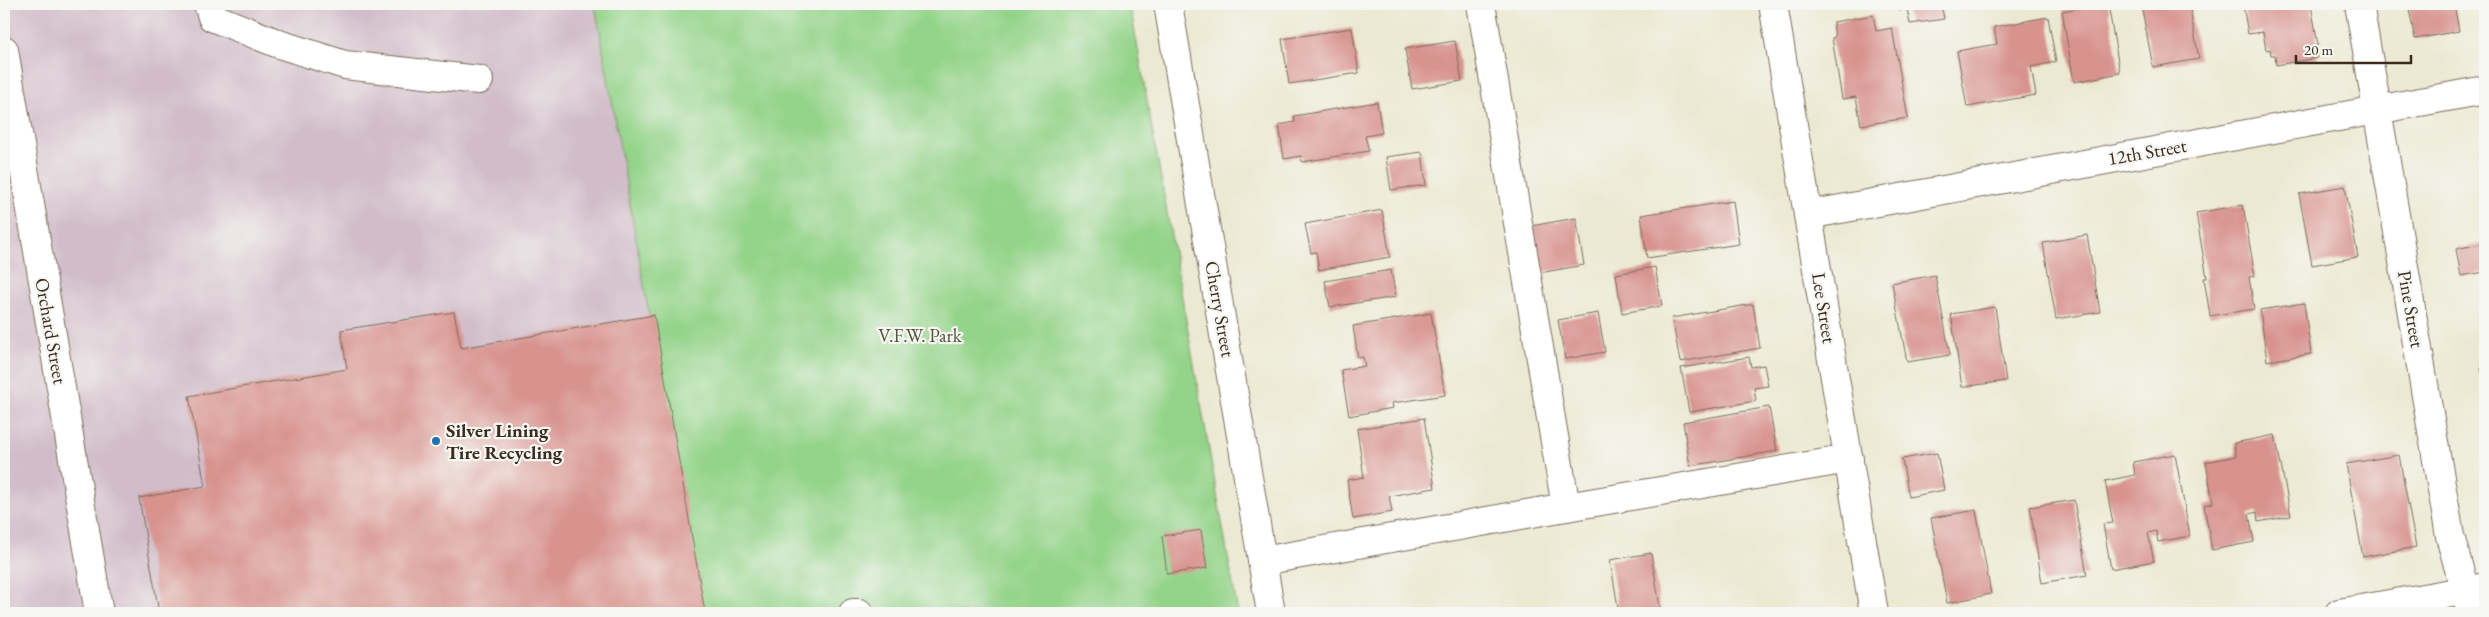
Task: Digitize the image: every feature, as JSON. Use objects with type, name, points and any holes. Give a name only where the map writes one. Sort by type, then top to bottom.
[{"type":"street","points":[[208,4],[212,16],[279,44],[344,65],[479,80]]},
{"type":"street","name":"Cherry Street","points":[[1168,4],[1271,613]]},
{"type":"street","points":[[1481,4],[1566,507]]},
{"type":"street","name":"Lee Street","points":[[1773,4],[1874,613]]},
{"type":"street","name":"Pine Street","points":[[2359,4],[2450,536],[2473,597]]},
{"type":"street","name":"Orchard Street","points":[[4,50],[99,613]]},
{"type":"street","name":"12th Street","points":[[1808,215],[2485,90]]},
{"type":"street","points":[[1262,561],[1849,459]]},
{"type":"street","points":[[2339,613],[2473,597]]},
{"type":"street","points":[[853,613],[859,613]]},
{"type":"shaded area","points":[[4,4],[595,4],[701,613],[4,613]]},
{"type":"green space","name":"V.F.W. Park","points":[[595,4],[1130,4],[1238,613],[701,613]]},
{"type":"building","points":[[1899,4],[1941,4],[1944,19],[1910,24],[1907,9],[1900,10]]},
{"type":"building","points":[[2108,4],[2120,73],[2074,82],[2062,11]]},
{"type":"building","points":[[2141,4],[2189,4],[2199,59],[2153,67]]},
{"type":"building","points":[[2311,4],[2318,45],[2314,46],[2317,58],[2276,65],[2275,55],[2271,55],[2270,49],[2266,50],[2263,32],[2248,34],[2243,5]]},
{"type":"building","points":[[2408,4],[2454,4],[2459,31],[2415,39]]},
{"type":"building","points":[[1873,15],[1876,31],[1892,28],[1908,118],[1861,125],[1856,97],[1842,99],[1832,38],[1835,37],[1833,22]]},
{"type":"building","points":[[2048,17],[2056,62],[2031,67],[2036,95],[1967,107],[1957,51],[1997,44],[1994,27]]},
{"type":"building","points":[[1352,28],[1359,73],[1289,84],[1282,39]]},
{"type":"building","points":[[1455,41],[1462,81],[1412,89],[1405,49]]},
{"type":"building","points":[[1377,102],[1382,133],[1365,136],[1369,151],[1302,162],[1301,156],[1284,159],[1279,125],[1295,122],[1294,116]]},
{"type":"building","points":[[1422,152],[1426,185],[1391,190],[1386,157]]},
{"type":"building","points":[[2345,186],[2358,257],[2312,265],[2299,194]]},
{"type":"building","points":[[1733,201],[1739,244],[1647,258],[1641,215]]},
{"type":"building","points":[[2243,205],[2255,276],[2249,277],[2254,309],[2210,316],[2204,278],[2207,278],[2196,213]]},
{"type":"building","points":[[1382,210],[1390,257],[1319,270],[1316,252],[1311,253],[1305,224]]},
{"type":"building","points":[[1576,218],[1584,265],[1539,273],[1531,226]]},
{"type":"building","points":[[2087,235],[2100,312],[2056,319],[2043,243]]},
{"type":"building","points":[[2485,243],[2485,272],[2461,276],[2456,249]]},
{"type":"building","points":[[1655,267],[1662,306],[1622,313],[1616,274]]},
{"type":"building","points":[[1391,270],[1396,297],[1330,307],[1325,281]]},
{"type":"building","points":[[1935,275],[1950,355],[1907,362],[1892,283]]},
{"type":"building","points":[[2304,303],[2311,354],[2267,361],[2260,310]]},
{"type":"building","points":[[1753,304],[1760,348],[1680,362],[1672,318]]},
{"type":"building","points":[[1995,307],[2006,381],[1962,387],[1951,314]]},
{"type":"building","name":"Silver Lining Tire Recycling","points":[[454,312],[461,348],[654,315],[705,613],[159,613],[139,498],[205,486],[189,396],[347,369],[341,330]]},
{"type":"building","points":[[1431,313],[1445,395],[1392,403],[1393,408],[1349,416],[1341,370],[1365,366],[1363,357],[1358,358],[1353,326]]},
{"type":"building","points":[[1598,313],[1605,352],[1565,359],[1558,320]]},
{"type":"building","points":[[1749,357],[1751,367],[1764,365],[1768,386],[1754,388],[1756,401],[1689,412],[1681,368]]},
{"type":"building","points":[[2485,367],[2485,386],[2484,386],[2481,368]]},
{"type":"building","points":[[1769,407],[1777,451],[1690,466],[1683,422]]},
{"type":"building","points":[[1424,418],[1435,488],[1389,496],[1392,512],[1353,519],[1347,480],[1364,477],[1357,429]]},
{"type":"building","points":[[2275,435],[2291,516],[2258,522],[2257,512],[2249,514],[2254,542],[2212,550],[2204,505],[2213,503],[2206,462],[2236,456],[2234,443]]},
{"type":"building","points":[[1937,453],[1944,490],[1909,497],[1902,459]]},
{"type":"building","points":[[2175,454],[2190,536],[2158,542],[2156,531],[2148,533],[2154,561],[2111,569],[2103,524],[2113,523],[2105,481],[2135,475],[2133,462]]},
{"type":"building","points":[[2399,455],[2416,547],[2363,557],[2346,464]]},
{"type":"building","points":[[2074,500],[2087,575],[2042,583],[2030,507]]},
{"type":"building","points":[[1976,510],[1991,594],[1947,603],[1931,518]]},
{"type":"building","points":[[1201,530],[1207,568],[1167,574],[1162,536]]},
{"type":"building","points":[[1651,553],[1661,613],[1619,613],[1610,560]]},
{"type":"place","name":"Silver Lining Tire Recycling","points":[[436,441]]}]
